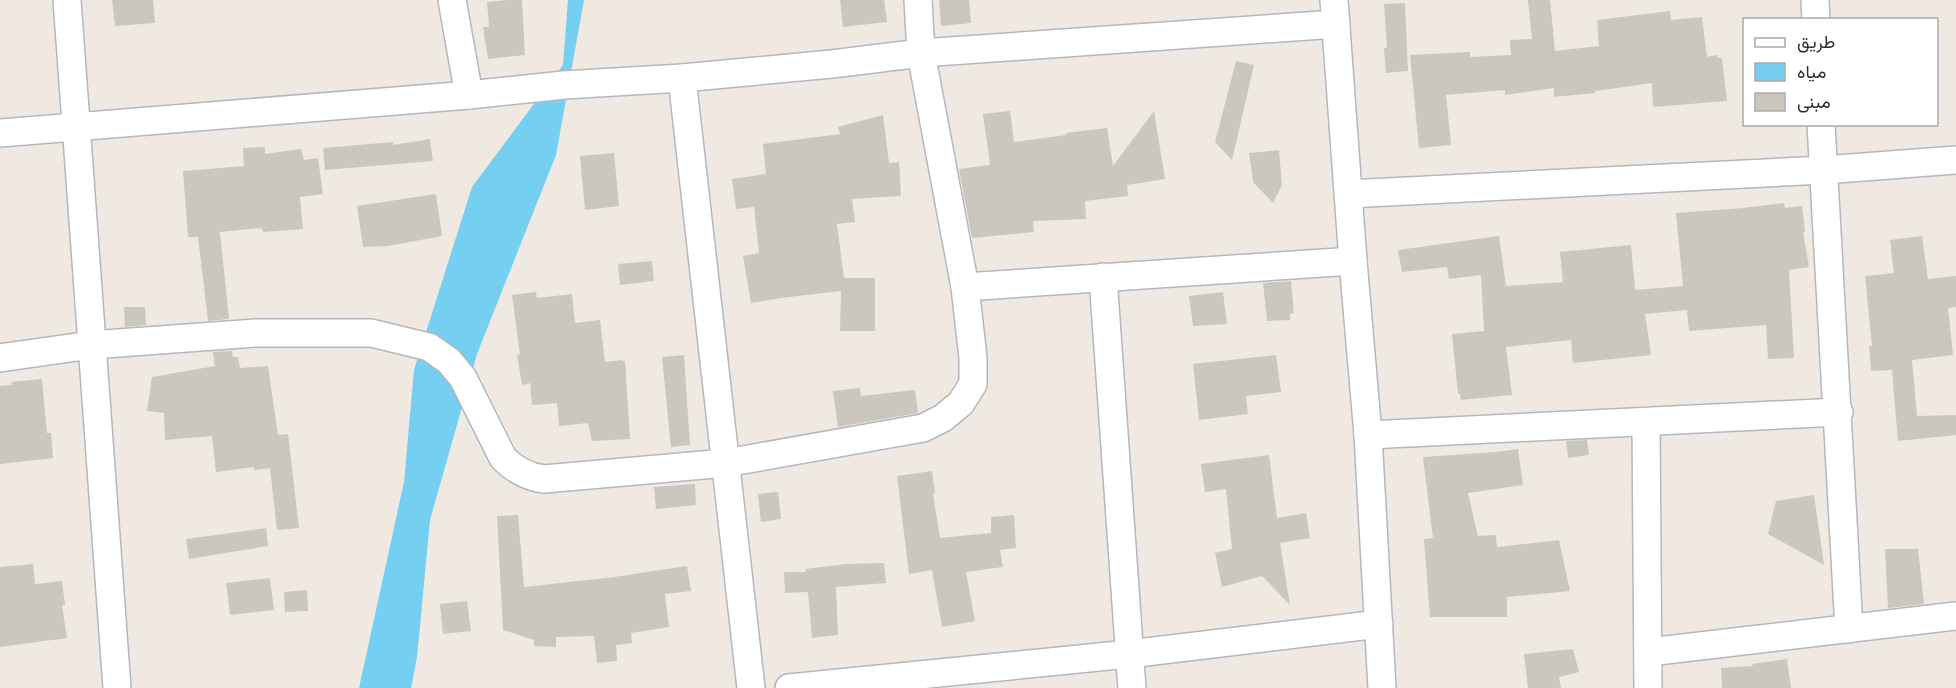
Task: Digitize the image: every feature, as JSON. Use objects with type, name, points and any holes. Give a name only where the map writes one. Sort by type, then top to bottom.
[{"type":"street","points":[[67,0],[117,688]]},
{"type":"street","points":[[452,0],[469,95]]},
{"type":"street","points":[[0,358],[91,345],[256,333],[371,333],[429,346],[449,361],[463,378],[502,458],[512,467],[533,478],[544,479],[726,463],[923,428],[943,418],[961,403],[973,384],[974,358],[964,287],[921,53],[918,0]]},
{"type":"street","points":[[1815,0],[1816,18]]},
{"type":"street","points":[[0,133],[469,95],[564,85],[682,78],[1335,12],[1368,435],[1382,688]]},
{"type":"street","points":[[682,78],[751,688]]},
{"type":"street","points":[[1821,126],[1839,412],[1849,629]]},
{"type":"street","points":[[1348,194],[1824,170],[1956,160]]},
{"type":"street","points":[[964,287],[1353,261]]},
{"type":"street","points":[[1103,277],[1132,688]]},
{"type":"street","points":[[1368,435],[1839,412]]},
{"type":"street","points":[[1646,423],[1648,688]]},
{"type":"street","points":[[1649,652],[1956,616]]},
{"type":"street","points":[[789,688],[1129,654],[1379,624]]},
{"type":"water","points":[[568,0],[584,0],[556,155],[477,354],[430,520],[417,657],[411,688],[359,688],[404,482],[414,370],[472,187],[563,65]]},
{"type":"building","points":[[112,0],[153,0],[155,23],[115,26]]},
{"type":"building","points":[[522,0],[525,55],[488,59],[483,27],[489,27],[487,2]]},
{"type":"building","points":[[840,0],[884,0],[887,22],[843,27]]},
{"type":"building","points":[[939,0],[969,0],[971,23],[941,26]]},
{"type":"building","points":[[1528,0],[1550,0],[1555,51],[1599,46],[1597,20],[1670,11],[1671,20],[1702,17],[1707,57],[1717,55],[1718,58],[1722,58],[1727,101],[1653,107],[1652,83],[1595,91],[1595,93],[1554,97],[1554,88],[1505,95],[1505,90],[1446,95],[1451,145],[1419,148],[1410,55],[1470,52],[1470,57],[1511,55],[1510,40],[1532,39]]},
{"type":"building","points":[[1405,3],[1408,71],[1386,73],[1384,4]]},
{"type":"building","points":[[1236,61],[1254,65],[1232,160],[1215,142]]},
{"type":"building","points":[[1010,111],[1014,142],[1107,128],[1113,166],[1154,111],[1165,179],[1127,185],[1128,196],[1085,201],[1086,219],[1033,221],[1034,232],[972,238],[959,169],[990,165],[983,114]]},
{"type":"building","points":[[883,115],[889,163],[899,162],[901,196],[852,199],[855,222],[837,224],[844,278],[875,278],[875,331],[840,331],[841,291],[751,303],[743,256],[759,253],[754,207],[736,209],[732,179],[766,174],[763,144],[840,134],[838,127]]},
{"type":"building","points":[[430,139],[433,161],[325,170],[323,148],[393,142],[393,145]]},
{"type":"building","points":[[265,147],[265,154],[301,149],[304,160],[318,158],[323,194],[300,197],[303,229],[263,232],[262,228],[220,232],[229,319],[208,321],[198,237],[188,237],[183,171],[244,166],[243,148]]},
{"type":"building","points":[[1279,150],[1282,185],[1273,203],[1253,182],[1249,153]]},
{"type":"building","points":[[614,153],[619,206],[585,210],[580,156]]},
{"type":"building","points":[[436,194],[442,236],[388,246],[363,247],[357,206]]},
{"type":"building","points":[[1784,203],[1785,208],[1802,206],[1805,232],[1803,232],[1809,267],[1789,270],[1794,358],[1768,359],[1766,325],[1689,331],[1687,310],[1645,314],[1651,355],[1573,363],[1571,340],[1506,347],[1512,395],[1461,400],[1458,394],[1452,334],[1484,331],[1481,275],[1449,279],[1447,267],[1402,272],[1398,250],[1499,236],[1506,286],[1563,282],[1560,252],[1631,245],[1635,290],[1683,286],[1676,213]]},
{"type":"building","points":[[1922,236],[1928,279],[1956,276],[1956,307],[1948,308],[1953,355],[1912,360],[1917,416],[1956,415],[1956,435],[1898,441],[1892,370],[1871,371],[1869,346],[1872,346],[1865,276],[1894,273],[1890,240]]},
{"type":"building","points":[[652,261],[654,281],[620,285],[618,264]]},
{"type":"building","points":[[1291,281],[1294,313],[1290,314],[1290,320],[1267,321],[1263,283]]},
{"type":"building","points":[[536,292],[537,298],[572,294],[575,323],[600,320],[605,362],[625,361],[630,439],[592,441],[588,423],[559,426],[557,403],[532,405],[530,383],[522,385],[512,295]]},
{"type":"building","points":[[1223,292],[1227,324],[1193,326],[1189,296]]},
{"type":"building","points":[[124,307],[145,307],[146,325],[125,327]]},
{"type":"building","points":[[232,351],[233,357],[238,357],[240,368],[268,366],[278,435],[288,434],[299,528],[277,530],[270,468],[254,470],[254,467],[216,472],[212,436],[165,440],[164,413],[147,411],[152,377],[215,366],[213,352],[211,352]]},
{"type":"building","points":[[684,355],[690,445],[671,447],[662,357]]},
{"type":"building","points":[[1276,355],[1281,392],[1246,396],[1248,414],[1199,420],[1193,364]]},
{"type":"building","points":[[42,379],[47,433],[51,433],[53,458],[0,464],[0,386],[12,385],[11,382]]},
{"type":"building","points":[[860,388],[861,396],[915,390],[918,413],[838,427],[833,391]]},
{"type":"building","points":[[1587,440],[1589,455],[1568,458],[1566,441]]},
{"type":"building","points":[[1518,449],[1523,485],[1468,493],[1478,536],[1496,535],[1497,547],[1559,540],[1570,591],[1507,597],[1507,617],[1430,617],[1424,539],[1433,538],[1423,457]]},
{"type":"building","points":[[1269,455],[1277,518],[1306,513],[1310,538],[1280,543],[1290,605],[1262,576],[1222,587],[1215,553],[1232,549],[1226,489],[1205,492],[1201,464]]},
{"type":"building","points":[[932,471],[940,538],[991,533],[991,517],[1014,515],[1016,548],[1000,550],[1003,567],[966,572],[975,621],[942,627],[932,570],[909,574],[897,476]]},
{"type":"building","points":[[695,484],[696,505],[656,509],[654,487]]},
{"type":"building","points":[[778,492],[781,519],[761,522],[758,494]]},
{"type":"building","points":[[1814,495],[1824,565],[1768,534],[1776,501]]},
{"type":"building","points":[[518,515],[524,587],[687,566],[691,591],[665,594],[669,627],[631,633],[632,643],[616,645],[617,661],[597,663],[594,636],[556,637],[556,647],[534,646],[534,640],[503,630],[497,516]]},
{"type":"building","points":[[266,528],[268,546],[189,559],[186,539]]},
{"type":"building","points":[[1885,549],[1918,549],[1924,604],[1888,608]]},
{"type":"building","points":[[884,563],[886,583],[836,587],[838,635],[812,638],[808,592],[785,593],[784,572],[806,572],[805,569],[846,564]]},
{"type":"building","points":[[33,564],[35,584],[62,581],[65,605],[62,605],[67,638],[0,647],[0,567]]},
{"type":"building","points":[[270,578],[274,610],[230,615],[226,583]]},
{"type":"building","points":[[307,590],[308,611],[285,612],[284,592]]},
{"type":"building","points":[[467,601],[471,631],[443,634],[440,604]]},
{"type":"building","points":[[1573,649],[1579,672],[1559,677],[1561,688],[1528,688],[1524,654]]},
{"type":"building","points":[[1787,659],[1791,688],[1722,688],[1721,668],[1753,666],[1752,664]]}]
